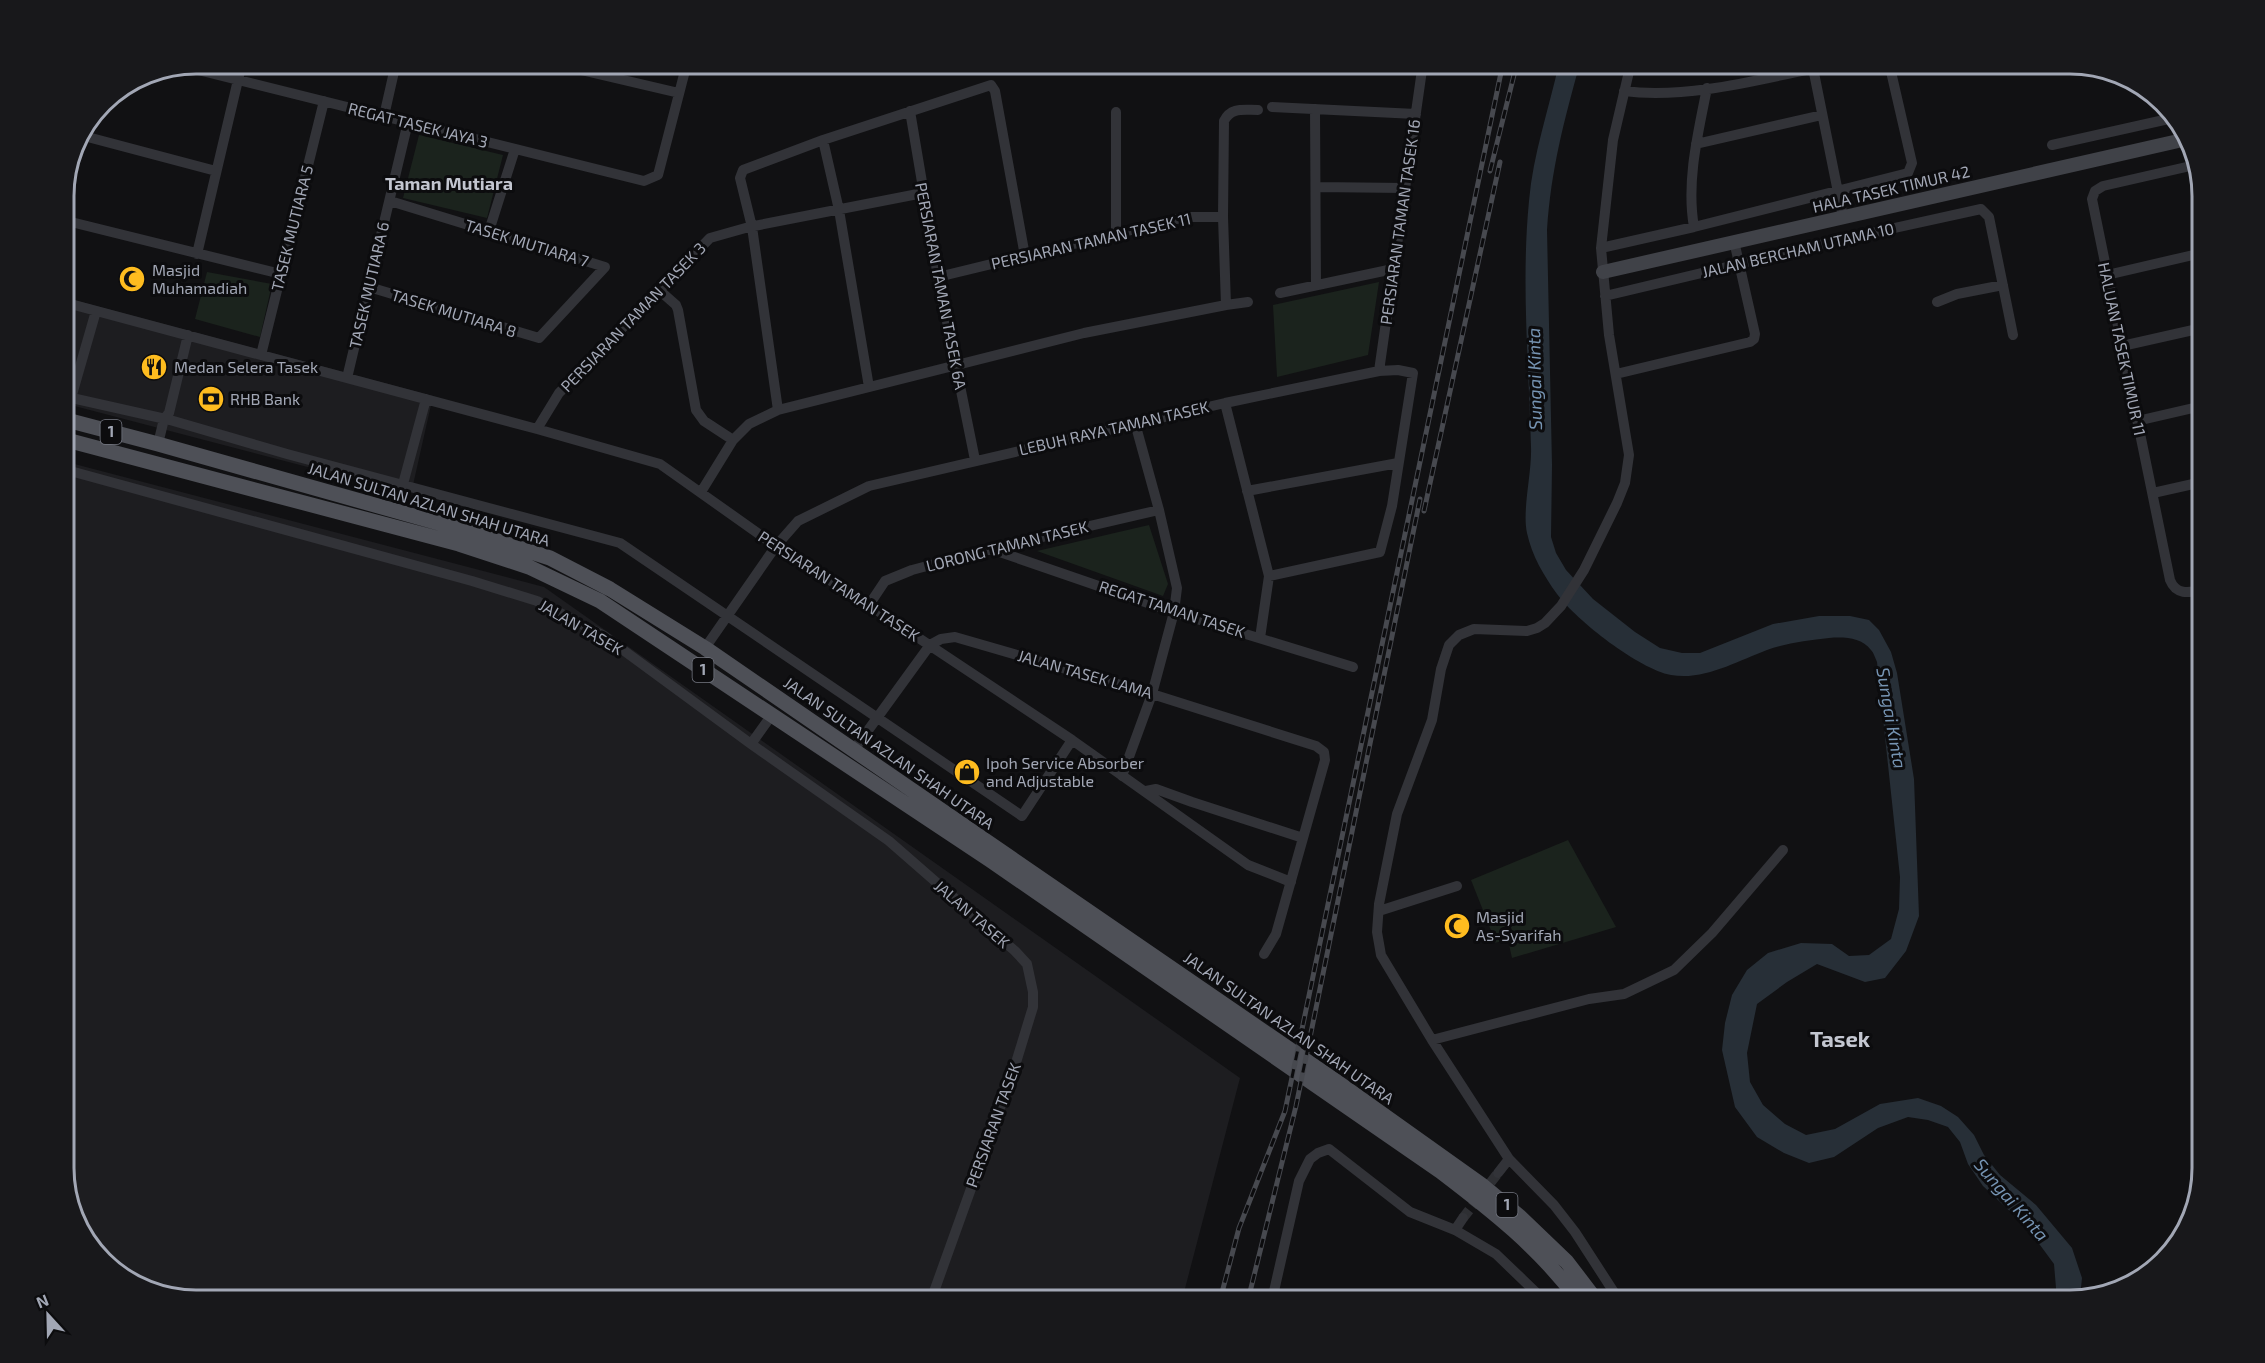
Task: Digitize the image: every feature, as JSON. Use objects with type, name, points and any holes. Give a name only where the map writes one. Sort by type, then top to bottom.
[{"type":"main road","name":"JALAN SULTAN AZLAN SHAH UTARA","points":[[74,422],[467,531],[550,558],[610,589],[705,648],[1197,995],[1400,1135],[1482,1185],[1519,1216],[1567,1262],[1588,1289]]},
{"type":"main road","name":"JALAN SULTAN AZLAN SHAH UTARA","points":[[74,442],[459,544],[529,567],[600,601],[1197,995]]},
{"type":"main road","points":[[129,457],[147,457],[162,447],[165,458],[201,471],[204,477]]},
{"type":"main road","name":"JALAN SULTAN AZLAN SHAH UTARA","points":[[1400,1135],[1440,1171],[1495,1213],[1535,1250],[1569,1289]]},
{"type":"street","name":"REGAT TASEK JAYA 3","points":[[214,74],[644,181],[658,175],[679,93]]},
{"type":"street","points":[[197,254],[239,74]]},
{"type":"street","points":[[384,116],[394,74]]},
{"type":"street","points":[[598,74],[679,93],[684,74]]},
{"type":"street","name":"PERSIARAN TAMAN TASEK 16","points":[[1379,371],[1421,74]]},
{"type":"street","points":[[1612,1289],[1575,1232],[1554,1205],[1509,1159],[1432,1040],[1381,955],[1378,942],[1379,911],[1397,814],[1432,720],[1441,669],[1449,645],[1459,635],[1474,628],[1512,632],[1538,628],[1561,606],[1584,570],[1625,483],[1629,455],[1605,296],[1601,248],[1613,140],[1628,74]]},
{"type":"street","points":[[1624,91],[1656,94],[1707,88],[1781,74]]},
{"type":"street","points":[[1814,74],[1843,217]]},
{"type":"street","points":[[1601,248],[1905,175],[1911,170],[1912,163],[1892,74]]},
{"type":"street","points":[[778,410],[752,227],[740,178],[741,172],[823,140],[991,85],[995,91],[1025,255]]},
{"type":"street","points":[[1694,227],[1690,208],[1696,144],[1707,88]]},
{"type":"street","name":"TASEK MUTIARA 5","points":[[261,355],[324,101]]},
{"type":"street","points":[[1272,107],[1416,114]]},
{"type":"street","points":[[1315,109],[1316,285]]},
{"type":"street","points":[[1226,305],[1223,216],[1224,121],[1227,114],[1234,110],[1258,110]]},
{"type":"street","name":"PERSIARAN TAMAN TASEK 6A","points":[[910,111],[938,277],[975,460]]},
{"type":"street","points":[[1116,112],[1116,233]]},
{"type":"street","points":[[1696,144],[1822,115]]},
{"type":"street","points":[[2052,145],[2165,120]]},
{"type":"street","name":"TASEK MUTIARA 6","points":[[347,378],[408,122]]},
{"type":"street","points":[[88,137],[216,171]]},
{"type":"street","points":[[823,140],[839,210],[869,387]]},
{"type":"street","name":"HALA TASEK TIMUR 42","points":[[1603,272],[2178,141]]},
{"type":"street","points":[[489,231],[515,149]]},
{"type":"street","name":"HALUAN TASEK TIMUR 11","points":[[2188,167],[2103,186],[2096,191],[2092,203],[2171,584],[2179,592],[2191,591]]},
{"type":"street","points":[[1316,187],[1405,188]]},
{"type":"street","name":"PERSIARAN TAMAN TASEK 3","points":[[537,429],[559,393],[710,238],[752,227],[923,193]]},
{"type":"street","name":"TASEK MUTIARA 7","points":[[390,201],[605,267],[539,338]]},
{"type":"street","name":"JALAN BERCHAM UTAMA 10","points":[[1605,296],[1977,209],[1984,211],[1989,217],[2002,285]]},
{"type":"street","name":"PERSIARAN TAMAN TASEK 11","points":[[938,277],[1185,217],[1223,216]]},
{"type":"street","points":[[74,223],[280,274]]},
{"type":"street","points":[[1616,374],[1752,341],[1755,334],[1734,241]]},
{"type":"street","points":[[2107,275],[2191,256]]},
{"type":"street","points":[[1280,293],[1393,269]]},
{"type":"street","points":[[1937,302],[1956,294],[2002,285],[2013,335]]},
{"type":"street","name":"TASEK MUTIARA 8","points":[[369,287],[539,338]]},
{"type":"street","points":[[659,290],[678,309],[696,410],[704,421],[733,440]]},
{"type":"street","points":[[701,492],[733,440],[749,424],[778,410],[1115,326],[1248,302]]},
{"type":"street","name":"PERSIARAN TAMAN TASEK","points":[[74,305],[660,464],[776,546],[1072,740],[1248,865],[1291,882]]},
{"type":"street","points":[[74,376],[96,311]]},
{"type":"street","points":[[2121,346],[2191,330]]},
{"type":"street","points":[[162,447],[188,335]]},
{"type":"street","name":"LEBUH RAYA TAMAN TASEK","points":[[705,648],[776,546],[803,517],[869,486],[1135,423],[1379,371],[1398,370],[1413,373],[1392,506],[1380,552],[1269,576]]},
{"type":"street","points":[[74,398],[168,417],[287,454],[620,543],[1022,816],[1072,740]]},
{"type":"street","points":[[403,484],[426,399]]},
{"type":"street","points":[[1225,403],[1269,576],[1260,638]]},
{"type":"street","points":[[2137,421],[2191,408]]},
{"type":"street","points":[[1122,776],[1152,694],[1174,612],[1177,588],[1135,423]]},
{"type":"street","points":[[1247,491],[1398,463]]},
{"type":"street","name":"JALAN TASEK","points":[[74,472],[472,581],[537,601],[603,636],[889,841],[1016,951]]},
{"type":"street","points":[[2153,493],[2191,484]]},
{"type":"street","name":"LORONG TAMAN TASEK","points":[[869,605],[879,587],[893,576],[991,549],[1159,510]]},
{"type":"street","name":"REGAT TAMAN TASEK","points":[[991,549],[1174,612],[1353,667]]},
{"type":"street","name":"JALAN TASEK LAMA","points":[[930,645],[940,639],[955,637],[1152,694],[1316,746],[1324,752],[1324,760],[1303,838]]},
{"type":"street","points":[[853,751],[930,645]]},
{"type":"street","points":[[751,744],[771,716]]},
{"type":"street","points":[[1146,791],[1156,789],[1303,838],[1276,934],[1264,954]]},
{"type":"street","points":[[1179,815],[1192,802]]},
{"type":"street","points":[[1432,1040],[1589,999],[1624,994],[1674,970],[1712,933],[1783,850]]},
{"type":"street","points":[[1379,911],[1457,886]]},
{"type":"street","name":"PERSIARAN TASEK","points":[[935,1289],[1014,1068],[1032,1008],[1033,992],[1027,964],[1016,951]]},
{"type":"street","points":[[1274,1289],[1299,1181],[1310,1159],[1329,1149],[1410,1212],[1455,1230],[1496,1254],[1533,1289]]},
{"type":"street","points":[[1497,1173],[1509,1159]]},
{"type":"street","points":[[1455,1230],[1463,1218]]},
{"type":"shaded area","points":[[419,135],[503,155],[487,218],[403,198]]},
{"type":"shaded area","points":[[207,272],[272,284],[260,337],[195,319]]},
{"type":"shaded area","points":[[1379,282],[1368,355],[1277,377],[1273,305]]},
{"type":"shaded area","points":[[74,300],[433,396],[411,494],[74,406]]},
{"type":"shaded area","points":[[74,464],[544,587],[1240,1078],[1185,1289],[195,1289],[164,1285],[134,1273],[109,1254],[90,1229],[80,1207],[74,1176]]},
{"type":"shaded area","points":[[1149,525],[1168,584],[1163,596],[1037,551]]},
{"type":"shaded area","points":[[1568,840],[1616,927],[1512,958],[1508,940],[1489,944],[1492,933],[1471,880]]},
{"type":"water","name":"Sungai Kinta","points":[[1556,74],[1577,74],[1555,166],[1547,230],[1552,465],[1551,537],[1556,553],[1566,570],[1593,599],[1635,632],[1660,648],[1682,653],[1700,653],[1773,624],[1819,616],[1850,616],[1869,620],[1879,630],[1891,652],[1897,673],[1914,779],[1919,916],[1906,951],[1885,978],[1865,982],[1817,964],[1757,1004],[1747,1053],[1750,1082],[1763,1105],[1785,1124],[1806,1135],[1835,1129],[1880,1104],[1918,1098],[1941,1106],[1958,1117],[1974,1135],[1984,1155],[2000,1175],[2036,1205],[2072,1248],[2082,1278],[2081,1288],[2056,1289],[2054,1264],[2014,1215],[1983,1186],[1968,1164],[1960,1142],[1948,1127],[1928,1120],[1908,1117],[1878,1128],[1834,1157],[1809,1163],[1784,1153],[1757,1137],[1735,1107],[1722,1050],[1725,1023],[1732,995],[1747,970],[1768,953],[1801,943],[1832,944],[1849,956],[1869,955],[1891,939],[1899,909],[1900,877],[1877,662],[1872,651],[1862,642],[1846,638],[1829,638],[1798,642],[1767,650],[1708,673],[1671,675],[1642,664],[1593,630],[1566,605],[1548,580],[1532,550],[1526,524],[1531,447],[1526,293],[1527,232],[1531,183]]},
{"type":"tunnel","points":[[1463,1218],[1498,1173]]},
{"type":"railway","points":[[1223,1289],[1239,1228],[1285,1111],[1501,74]]},
{"type":"railway","points":[[1490,171],[1514,74]]},
{"type":"railway","points":[[1424,511],[1500,162]]},
{"type":"railway","points":[[1251,1289],[1296,1106],[1420,499]]},
{"type":"place","name":"Masjid Muhamadiah","points":[[132,279]]},
{"type":"place","name":"Medan Selera Tasek","points":[[154,367]]},
{"type":"place","name":"RHB Bank","points":[[211,399]]},
{"type":"place","name":"Ipoh Service Absorber and Adjustable","points":[[967,772]]},
{"type":"place","name":"Masjid As-Syarifah","points":[[1457,926]]},
{"type":"district","name":"Taman Mutiara","points":[[449,184]]},
{"type":"district","name":"Tasek","points":[[1840,1039]]}]
